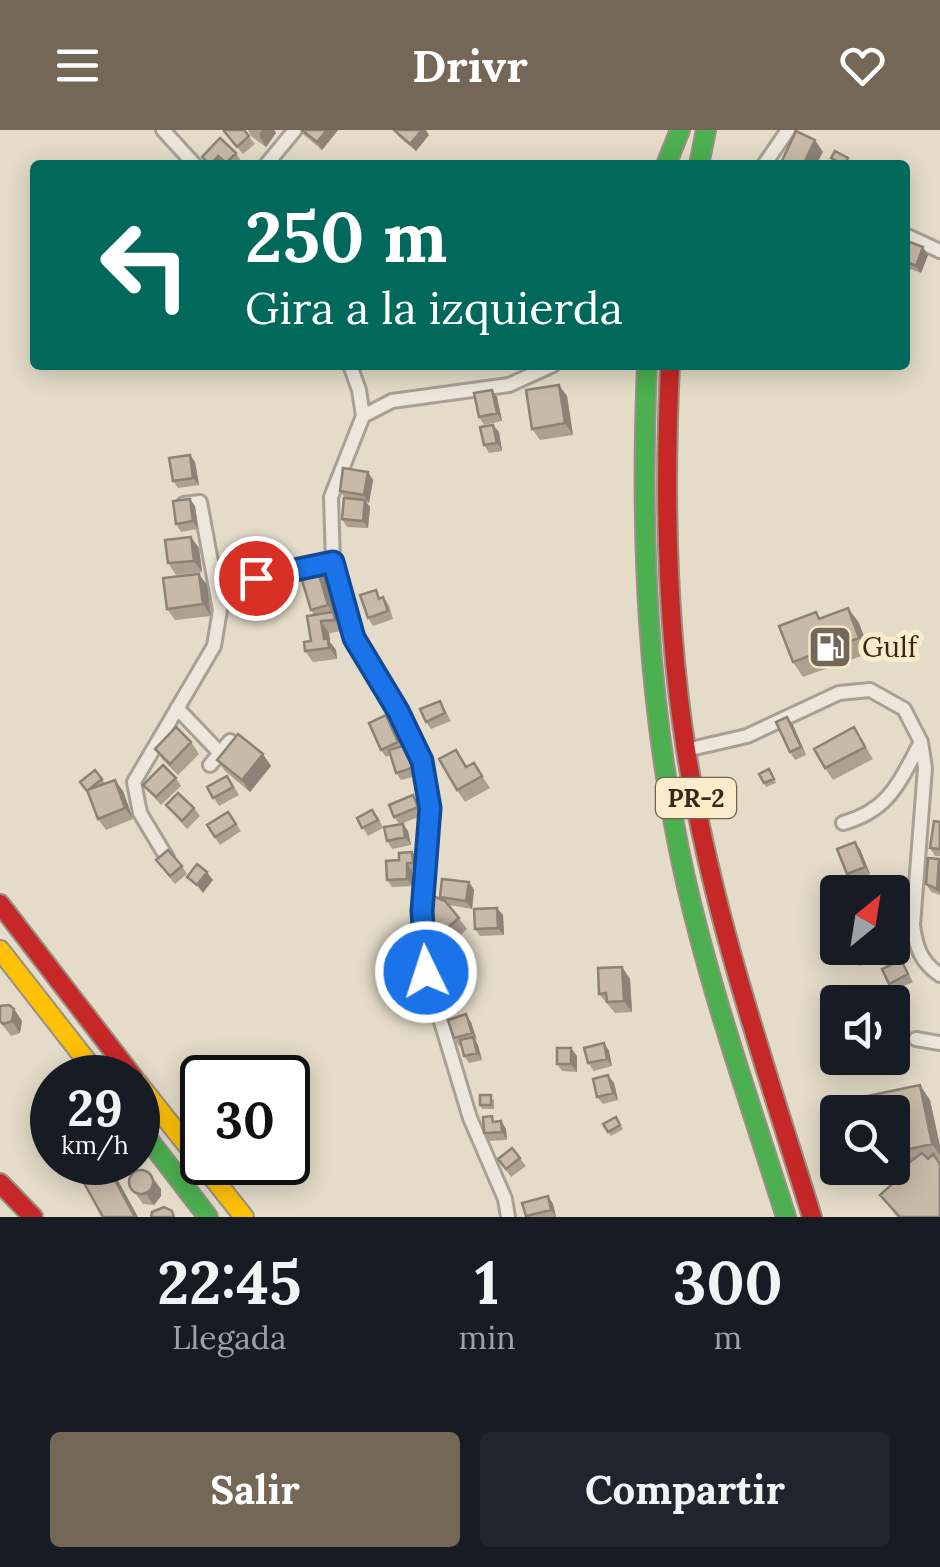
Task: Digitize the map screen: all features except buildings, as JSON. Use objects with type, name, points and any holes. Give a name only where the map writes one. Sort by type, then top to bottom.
[{"type":"main road","points":[[668,160],[681,130]]},
{"type":"main road","points":[[676,160],[681,130]]},
{"type":"main road","points":[[700,160],[706,130]]},
{"type":"main road","name":"PR-2","points":[[647,370],[642,448],[644,572],[663,758],[684,875],[786,1217]]},
{"type":"main road","name":"PR-2","points":[[670,370],[665,512],[686,750],[709,862],[742,989],[812,1217]]},
{"type":"main road","points":[[0,904],[7,927],[115,1055]]},
{"type":"main road","points":[[0,950],[82,1055]]},
{"type":"main road","points":[[0,972],[36,995]]},
{"type":"main road","points":[[160,1110],[244,1217]]},
{"type":"main road","points":[[160,1155],[208,1217]]},
{"type":"main road","points":[[0,1183],[32,1217]]},
{"type":"street","points":[[163,130],[190,160]]},
{"type":"street","points":[[270,160],[295,130]]},
{"type":"street","points":[[767,160],[788,130]]},
{"type":"street","points":[[910,238],[940,251]]},
{"type":"street","points":[[352,370],[362,416],[331,496],[333,562],[354,638],[398,711],[422,761],[430,808],[422,911],[426,972],[470,1118],[506,1199],[508,1217]]},
{"type":"street","points":[[362,416],[392,400],[509,385],[542,370]]},
{"type":"street","points":[[168,858],[140,813],[134,782],[214,646],[220,610],[200,502],[184,504]]},
{"type":"street","points":[[218,586],[333,562]]},
{"type":"street","points":[[686,750],[746,736],[839,693],[870,690],[904,710],[921,742],[925,768],[913,925],[916,946],[926,965],[940,975]]},
{"type":"street","points":[[177,708],[219,752]]},
{"type":"street","points":[[210,765],[230,741]]},
{"type":"street","points":[[843,823],[865,817],[890,798],[921,742]]},
{"type":"street","points":[[916,1039],[940,1043]]},
{"type":"traffic: fast","points":[[668,160],[680,130]]},
{"type":"traffic: fast","points":[[700,160],[706,130]]},
{"type":"traffic: fast","points":[[647,370],[649,621],[672,810],[706,960],[786,1217]]},
{"type":"traffic: fast","points":[[160,1155],[208,1217]]},
{"type":"traffic: slow","points":[[0,950],[82,1055]]},
{"type":"traffic: slow","points":[[160,1111],[244,1217]]},
{"type":"traffic: jam","points":[[670,370],[668,558],[686,750],[724,927],[812,1217]]},
{"type":"traffic: jam","points":[[0,904],[116,1055]]},
{"type":"traffic: jam","points":[[0,1183],[33,1217]]},
{"type":"place","name":"Gulf","points":[[830,647]]},
{"type":"route","points":[[256,578],[333,562],[354,638],[398,711],[422,761],[430,808],[422,911],[426,972]]}]
